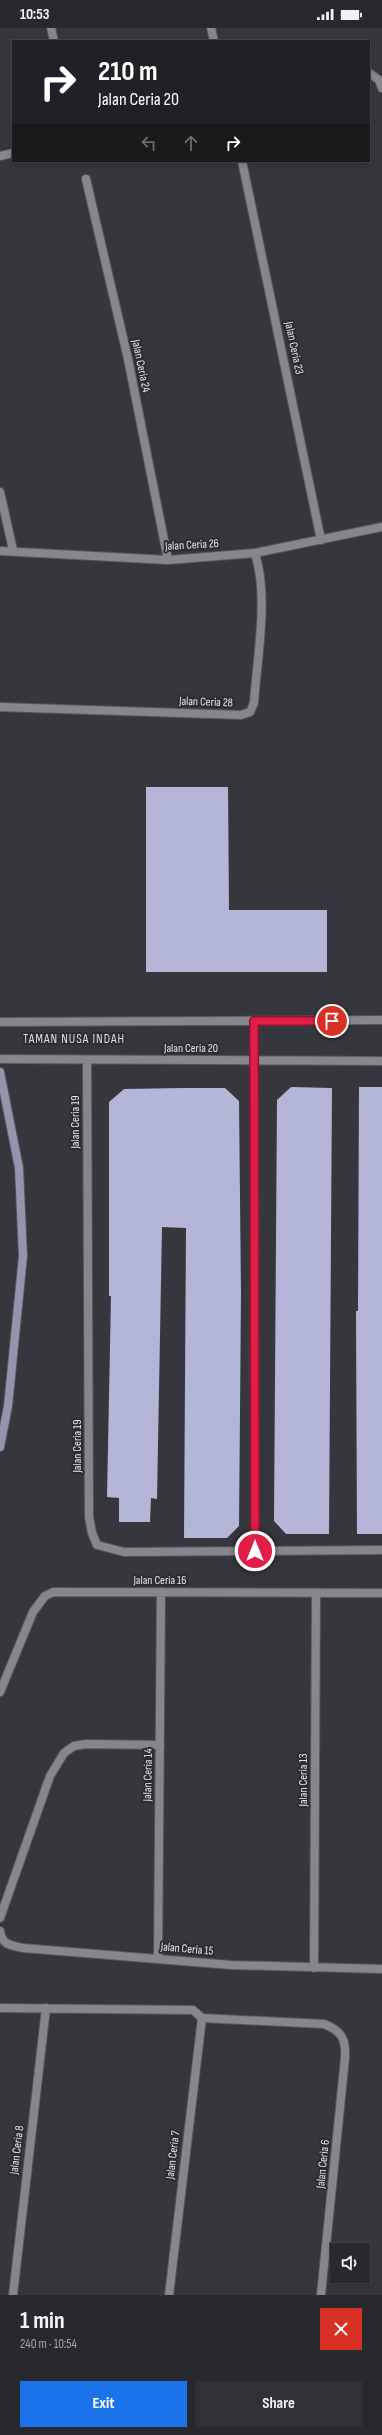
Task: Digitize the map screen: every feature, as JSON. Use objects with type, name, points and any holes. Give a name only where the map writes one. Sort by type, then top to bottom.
[{"type":"main road","points":[[0,1072],[19,1168],[23,1256],[8,1406],[0,1447]]},
{"type":"street","points":[[51,28],[54,40]]},
{"type":"street","points":[[211,28],[214,40]]},
{"type":"street","points":[[370,74],[379,80],[382,88]]},
{"type":"street","points":[[0,156],[12,153]]},
{"type":"street","name":"Jalan Ceria 23","points":[[242,162],[322,540]]},
{"type":"street","name":"Jalan Ceria 24","points":[[86,178],[128,359],[168,560]]},
{"type":"street","points":[[0,492],[13,550]]},
{"type":"street","name":"Jalan Ceria 26","points":[[0,551],[13,550],[168,560],[255,553],[382,527]]},
{"type":"street","name":"Jalan Ceria 28","points":[[0,707],[241,715],[250,712],[254,703],[262,602],[260,570],[255,553]]},
{"type":"street","points":[[0,1022],[382,1020]]},
{"type":"street","points":[[254,1021],[255,1551]]},
{"type":"street","name":"Jalan Ceria 20","points":[[0,1060],[382,1061]]},
{"type":"street","name":"Jalan Ceria 19","points":[[87,1060],[89,1517],[92,1533],[97,1545],[109,1550],[124,1552],[382,1550]]},
{"type":"street","name":"Jalan Ceria 16","points":[[0,1692],[33,1612],[45,1596],[64,1591],[382,1593]]},
{"type":"street","name":"Jalan Ceria 14","points":[[158,1959],[161,1592]]},
{"type":"street","name":"Jalan Ceria 13","points":[[314,1968],[316,1593]]},
{"type":"street","points":[[0,1918],[50,1776],[64,1753],[74,1746],[86,1744],[160,1745]]},
{"type":"street","name":"Jalan Ceria 15","points":[[0,1931],[1,1939],[8,1945],[23,1948],[158,1959],[314,1968],[382,1969]]},
{"type":"street","points":[[0,2008],[193,2010],[202,2018]]},
{"type":"street","name":"Jalan Ceria 8","points":[[13,2295],[46,2008]]},
{"type":"street","name":"Jalan Ceria 6","points":[[202,2018],[324,2024],[335,2028],[342,2035],[346,2046],[321,2295]]},
{"type":"street","name":"Jalan Ceria 7","points":[[169,2295],[202,2018]]},
{"type":"building","points":[[146,787],[228,787],[229,910],[327,910],[327,972],[146,972]]},
{"type":"building","points":[[291,1087],[332,1088],[329,1534],[286,1534],[274,1521],[277,1100]]},
{"type":"building","points":[[359,1087],[382,1087],[382,1534],[357,1534],[356,1311],[358,1311]]},
{"type":"building","points":[[225,1088],[239,1101],[241,1294],[239,1526],[227,1538],[184,1538],[186,1228],[162,1227],[157,1499],[151,1498],[150,1522],[119,1522],[119,1498],[107,1497],[111,1296],[109,1296],[109,1102],[124,1089]]},
{"type":"district","name":"TAMAN NUSA INDAH","points":[[74,1039]]},
{"type":"route","points":[[255,1551],[254,1021],[332,1021]]}]
